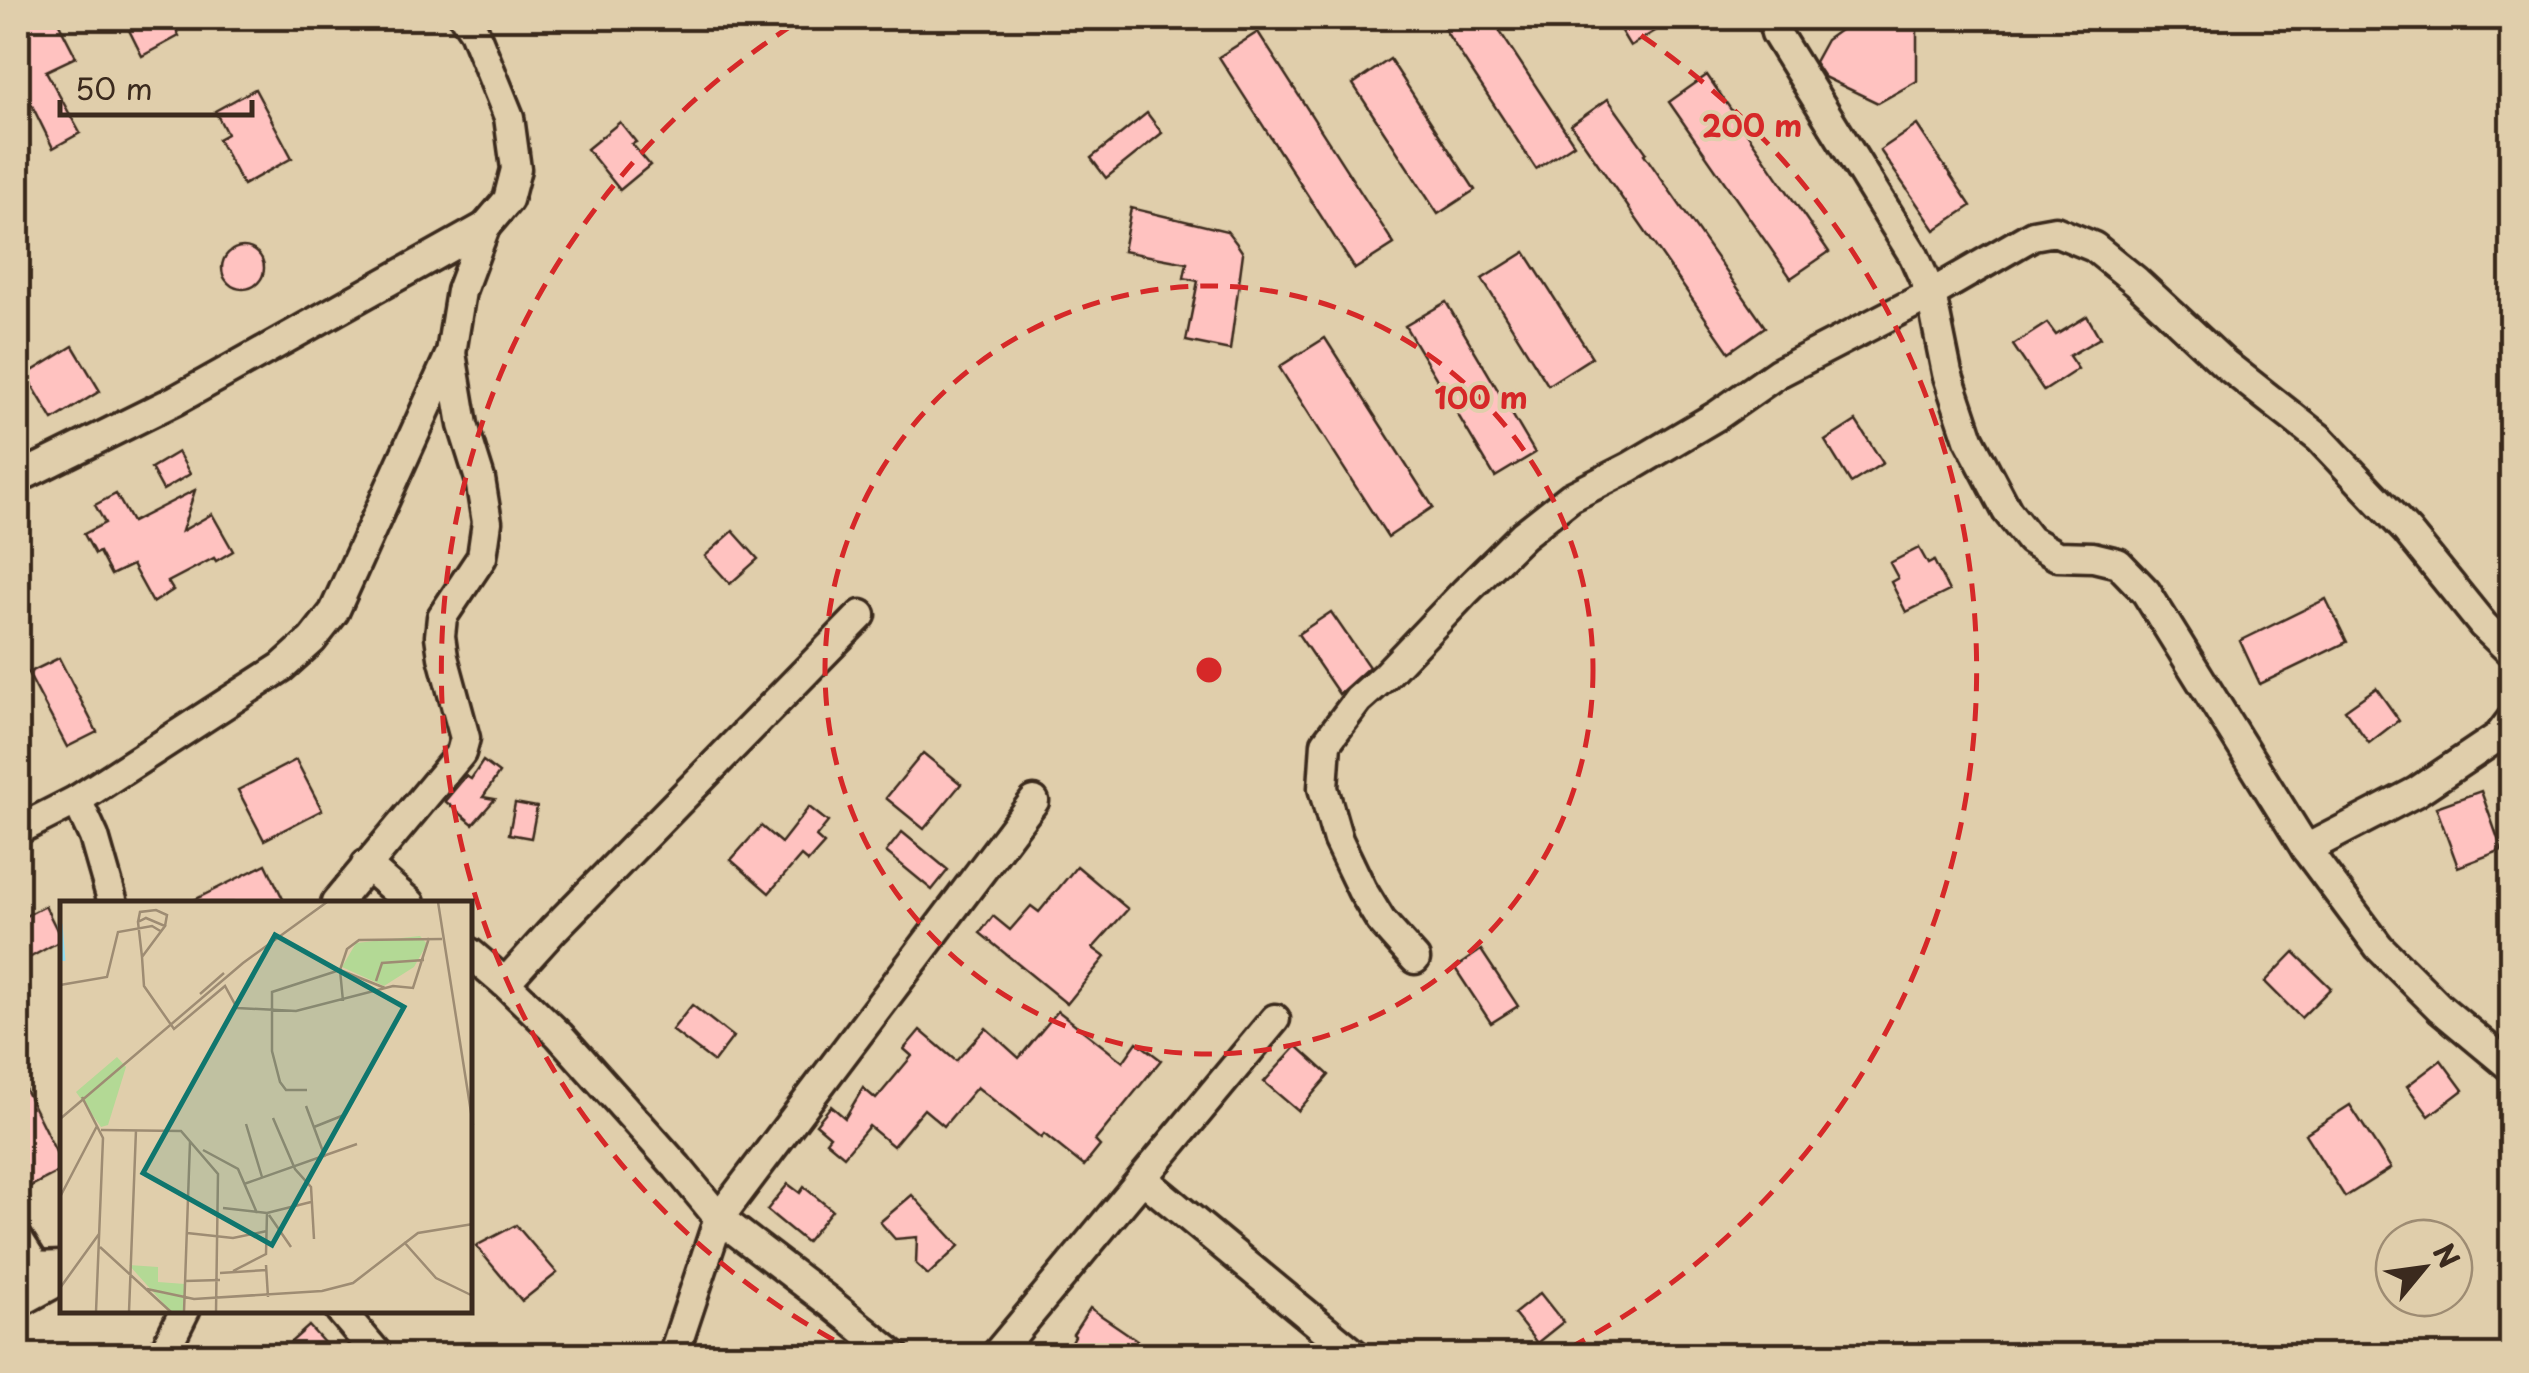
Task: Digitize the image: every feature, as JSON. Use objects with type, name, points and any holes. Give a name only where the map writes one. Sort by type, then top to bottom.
[{"type":"street","points":[[18,478],[176,400],[484,227],[508,200],[516,169],[509,117],[465,18]]},
{"type":"street","points":[[1772,18],[1776,33],[1914,256],[1931,294],[1947,373],[1970,438],[2008,510],[2030,540],[2058,556],[2093,556],[2118,564],[2146,592],[2306,849],[2380,947],[2440,1008],[2512,1068]]},
{"type":"street","points":[[18,830],[77,800],[282,668],[334,612],[451,354],[461,291],[484,227]]},
{"type":"street","points":[[1415,959],[1382,921],[1362,890],[1338,840],[1323,788],[1326,743],[1358,700],[1524,535],[1571,498],[1718,415],[1778,372],[1931,294],[2034,235],[2055,231],[2094,247],[2225,364],[2319,438],[2407,531],[2512,654]]},
{"type":"street","points":[[338,901],[461,753],[465,738],[440,636],[442,618],[482,557],[488,522],[451,354]]},
{"type":"street","points":[[505,983],[861,615]]},
{"type":"street","points":[[2306,849],[2416,792],[2499,736],[2512,719]]},
{"type":"street","points":[[77,800],[94,837],[112,901]]},
{"type":"street","points":[[673,1356],[719,1218],[1034,801]]},
{"type":"street","points":[[366,865],[408,901]]},
{"type":"street","points":[[472,956],[559,1035],[719,1218],[895,1356]]},
{"type":"street","points":[[994,1356],[1275,1019]]},
{"type":"street","points":[[1142,1178],[1356,1356]]},
{"type":"street","points":[[18,1239],[36,1267],[60,1266]]},
{"type":"street","points":[[18,1302],[60,1280]]},
{"type":"street","points":[[162,1356],[184,1313]]},
{"type":"street","points":[[343,1313],[379,1356]]},
{"type":"building","points":[[33,18],[56,18],[76,57],[46,71],[80,133],[53,148],[18,77],[18,24]]},
{"type":"building","points":[[123,18],[170,18],[179,36],[142,56]]},
{"type":"building","points":[[1437,18],[1491,18],[1574,144],[1536,169]]},
{"type":"building","points":[[1613,18],[1677,18],[1630,46]]},
{"type":"building","points":[[1857,18],[1917,18],[1917,81],[1878,103],[1824,77],[1814,62],[1826,40]]},
{"type":"building","points":[[1258,32],[1394,244],[1355,269],[1219,57]]},
{"type":"building","points":[[1390,59],[1475,190],[1438,214],[1353,84]]},
{"type":"building","points":[[1707,75],[1829,252],[1791,278],[1669,102]]},
{"type":"building","points":[[255,89],[292,158],[243,185],[218,139],[227,134],[215,111]]},
{"type":"building","points":[[1608,99],[1765,327],[1729,352],[1571,125]]},
{"type":"building","points":[[1147,113],[1162,133],[1106,178],[1091,158]]},
{"type":"building","points":[[620,122],[650,165],[620,190],[587,149]]},
{"type":"building","points":[[1917,125],[1971,206],[1935,230],[1880,150]]},
{"type":"building","points":[[1131,208],[1227,231],[1237,244],[1243,253],[1230,350],[1186,341],[1198,281],[1184,278],[1187,263],[1123,251]]},
{"type":"building","points":[[243,247],[258,253],[264,268],[258,283],[243,289],[228,283],[222,268],[228,253]]},
{"type":"building","points":[[1525,252],[1592,357],[1548,385],[1482,279]]},
{"type":"building","points":[[1446,302],[1535,453],[1495,477],[1405,326]]},
{"type":"building","points":[[2087,316],[2100,338],[2069,356],[2078,369],[2044,391],[2013,345],[2047,323],[2056,335]]},
{"type":"building","points":[[1325,338],[1433,507],[1388,537],[1279,367]]},
{"type":"building","points":[[73,346],[100,391],[53,420],[26,375]]},
{"type":"building","points":[[1856,421],[1883,463],[1851,483],[1825,441]]},
{"type":"building","points":[[178,452],[190,474],[163,490],[151,468]]},
{"type":"building","points":[[195,490],[182,531],[212,514],[233,551],[168,582],[173,590],[153,603],[132,565],[111,575],[84,534],[105,523],[95,505],[116,494],[132,522]]},
{"type":"building","points":[[733,531],[758,559],[730,584],[705,556]]},
{"type":"building","points":[[1919,548],[1928,564],[1934,561],[1949,591],[1906,612],[1891,582],[1898,578],[1890,563]]},
{"type":"building","points":[[2326,599],[2347,642],[2260,684],[2240,641]]},
{"type":"building","points":[[1331,612],[1369,667],[1339,694],[1298,634]]},
{"type":"building","points":[[59,658],[97,732],[67,747],[28,673]]},
{"type":"building","points":[[2376,688],[2399,720],[2369,743],[2345,710]]},
{"type":"building","points":[[923,753],[961,784],[924,829],[886,798]]},
{"type":"building","points":[[296,760],[322,810],[264,840],[238,790]]},
{"type":"building","points":[[483,761],[499,773],[483,797],[495,799],[473,824],[445,801],[466,776],[471,779]]},
{"type":"building","points":[[2481,791],[2502,850],[2458,867],[2436,807]]},
{"type":"building","points":[[515,803],[537,807],[531,838],[509,834]]},
{"type":"building","points":[[809,807],[828,822],[816,837],[824,844],[808,862],[801,856],[769,893],[731,860],[761,826],[781,843]]},
{"type":"building","points":[[902,832],[948,870],[932,890],[886,852]]},
{"type":"building","points":[[266,864],[284,901],[192,901]]},
{"type":"building","points":[[1077,866],[1128,909],[1093,948],[1105,957],[1067,1004],[980,933],[993,916],[1010,930],[1031,906],[1039,912]]},
{"type":"building","points":[[45,906],[60,941],[18,964],[18,920]]},
{"type":"building","points":[[1481,950],[1518,1006],[1491,1023],[1455,968]]},
{"type":"building","points":[[2294,952],[2331,988],[2301,1018],[2265,982]]},
{"type":"building","points":[[692,1005],[733,1037],[714,1062],[672,1030]]},
{"type":"building","points":[[1058,1011],[1123,1062],[1137,1042],[1161,1060],[1095,1141],[1100,1146],[1084,1166],[1044,1134],[1041,1138],[977,1087],[944,1126],[924,1109],[893,1146],[869,1126],[844,1156],[826,1141],[830,1136],[816,1124],[831,1106],[845,1118],[863,1088],[876,1099],[912,1056],[904,1049],[920,1030],[956,1061],[986,1028],[1019,1058]]},
{"type":"building","points":[[1297,1046],[1329,1075],[1298,1111],[1264,1082]]},
{"type":"building","points":[[2441,1060],[2463,1090],[2429,1116],[2407,1086]]},
{"type":"building","points":[[18,1075],[60,1160],[60,1171],[29,1187],[18,1165]]},
{"type":"building","points":[[2350,1105],[2391,1168],[2345,1197],[2305,1134]]},
{"type":"building","points":[[788,1184],[800,1193],[804,1187],[832,1210],[806,1242],[767,1210]]},
{"type":"building","points":[[912,1195],[959,1246],[928,1275],[916,1264],[917,1237],[895,1239],[880,1222]]},
{"type":"building","points":[[516,1225],[557,1273],[522,1301],[476,1246]]},
{"type":"building","points":[[1540,1293],[1563,1322],[1537,1343],[1514,1314]]},
{"type":"building","points":[[1090,1308],[1137,1340],[1127,1356],[1064,1356]]},
{"type":"building","points":[[309,1326],[336,1356],[275,1356]]}]
